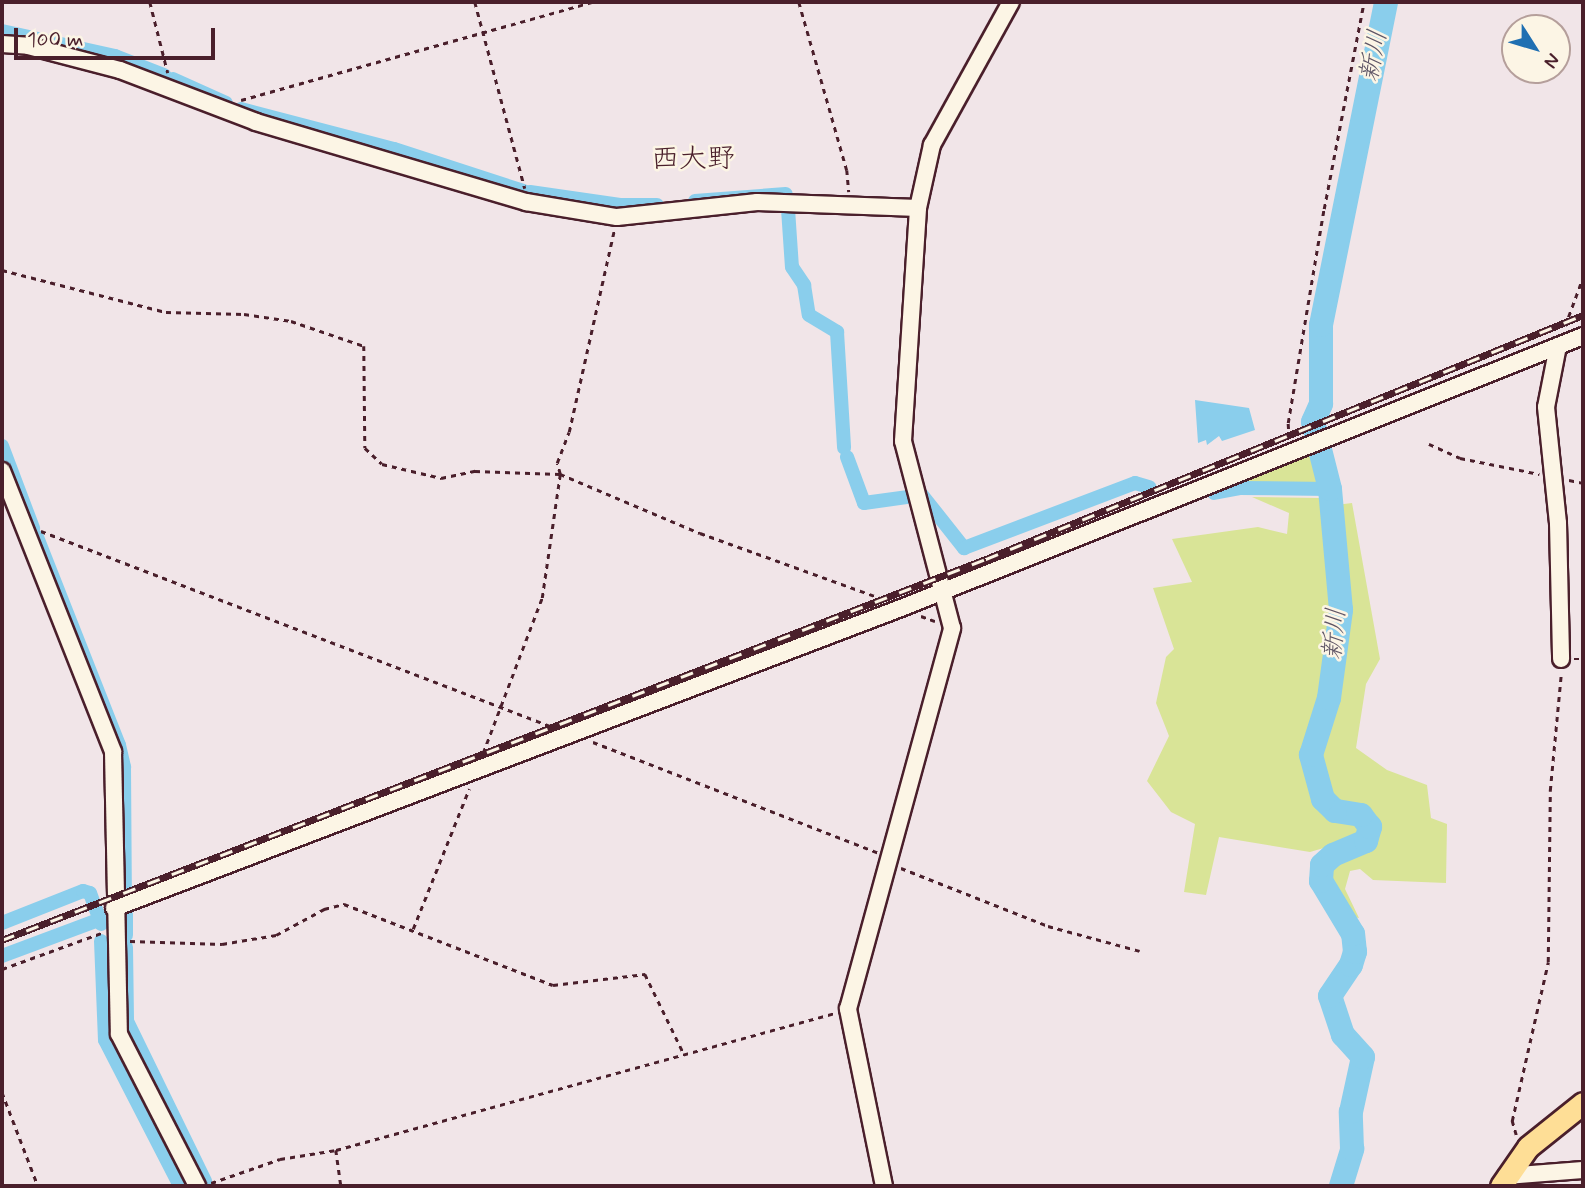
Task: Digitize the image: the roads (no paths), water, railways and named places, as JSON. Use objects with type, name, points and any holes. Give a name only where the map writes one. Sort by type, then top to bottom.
[{"type":"main road","points":[[1504,1181],[1528,1147],[1583,1103]]},
{"type":"street","points":[[884,1186],[848,1009],[952,628],[946,590],[903,441],[918,208],[932,145],[1011,2]]},
{"type":"street","points":[[2,44],[28,46],[120,70],[236,113],[486,194],[526,202],[617,218],[757,202],[850,202],[918,208]]},
{"type":"street","points":[[114,908],[901,608],[1583,336]]},
{"type":"street","points":[[1558,346],[1546,407],[1554,477],[1561,659]]},
{"type":"street","points":[[2,471],[113,752],[114,934],[119,1034],[199,1186]]},
{"type":"street","points":[[1504,1181],[1583,1170]]},
{"type":"water","points":[[1195,400],[1249,408],[1255,430],[1222,441],[1219,436],[1207,445],[1206,440],[1198,443]]},
{"type":"waterway","name":"新川","points":[[1341,1186],[1352,1149],[1351,1112],[1363,1057],[1343,1035],[1330,996],[1351,965],[1355,952],[1353,934],[1321,881],[1322,865],[1333,855],[1366,841],[1370,827],[1361,815],[1335,811],[1323,799],[1311,755],[1329,698],[1341,610],[1330,489],[1313,422],[1321,404],[1321,325],[1386,2]]},
{"type":"waterway","points":[[2,31],[115,56],[164,75]]},
{"type":"waterway","points":[[173,79],[226,103]]},
{"type":"waterway","points":[[241,109],[394,149],[523,191]]},
{"type":"waterway","points":[[530,192],[620,205],[657,205]]},
{"type":"waterway","points":[[695,201],[786,194]]},
{"type":"waterway","points":[[788,209],[792,267],[804,285],[809,315],[837,332],[844,448]]},
{"type":"waterway","points":[[2,446],[33,528]]},
{"type":"waterway","points":[[847,457],[864,503],[907,497]]},
{"type":"waterway","points":[[922,495],[964,548],[1135,483],[1149,487]]},
{"type":"waterway","points":[[1214,493],[1240,488],[1330,489]]},
{"type":"waterway","points":[[37,537],[119,745],[124,767],[125,898]]},
{"type":"waterway","points":[[2,923],[83,891],[90,893],[101,924]]},
{"type":"waterway","points":[[126,914],[126,935]]},
{"type":"waterway","points":[[2,956],[101,919]]},
{"type":"waterway","points":[[101,941],[105,1040],[180,1186]]},
{"type":"waterway","points":[[126,947],[127,1021],[205,1181]]},
{"type":"railway","points":[[2,940],[986,559],[1583,315]]},
{"type":"district","name":"西大野","points":[[693,160]]}]
